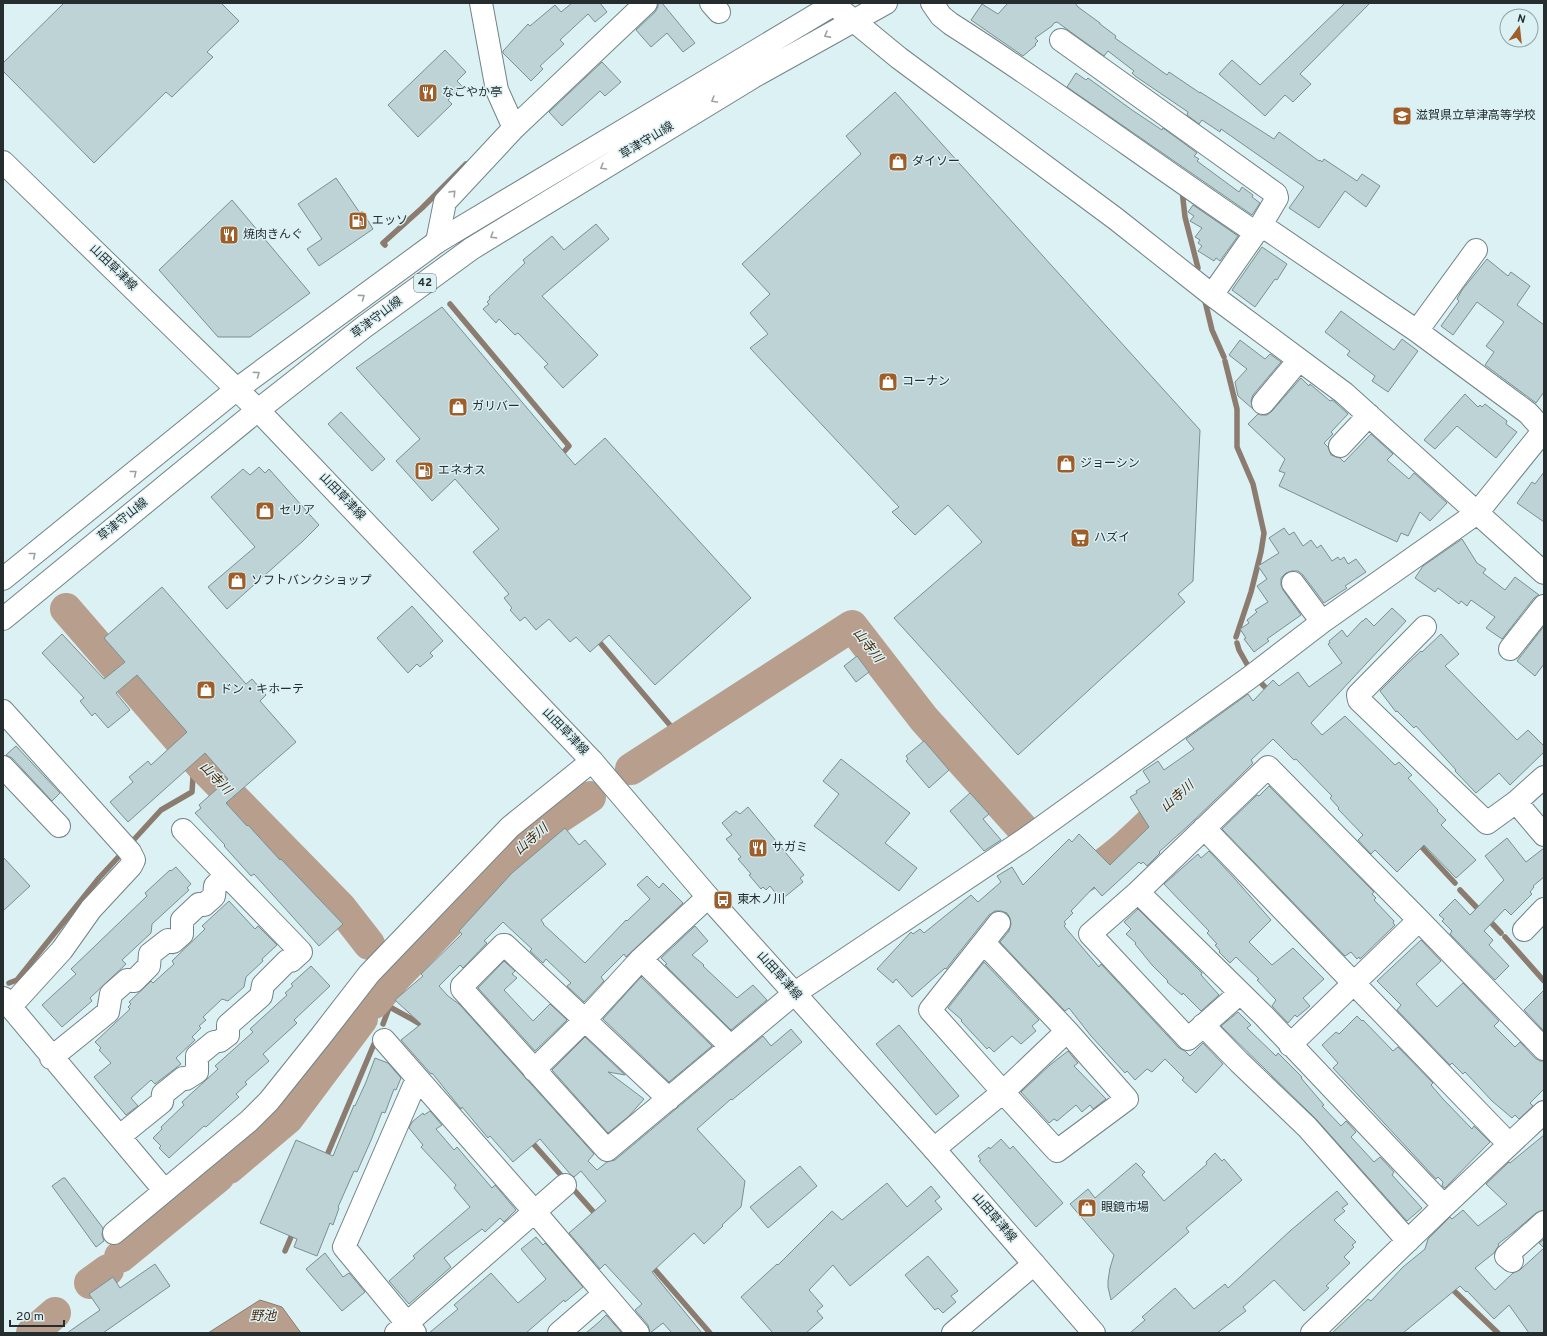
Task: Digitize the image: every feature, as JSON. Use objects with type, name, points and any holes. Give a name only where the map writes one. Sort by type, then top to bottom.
[{"type":"street","points":[[481,3],[497,90],[514,128]]},
{"type":"street","points":[[437,242],[445,202],[514,128],[646,3]]},
{"type":"street","name":"草津守山線","points":[[3,619],[258,410],[364,327],[472,249],[753,77],[886,3]]},
{"type":"street","points":[[669,1099],[505,945],[503,945],[462,986],[462,989],[607,1150],[669,1099],[730,1046],[795,993],[1024,840],[1249,678],[1322,622],[1477,513],[1544,431],[1528,413],[1417,331],[1258,229],[1178,181],[1091,117],[951,24],[941,16],[932,3]]},
{"type":"street","points":[[834,4],[899,58],[1116,219],[1212,295],[1344,393],[1544,573]]},
{"type":"street","name":"草津守山線","points":[[3,579],[237,389],[437,242],[834,4]]},
{"type":"street","points":[[1061,40],[1276,194],[1277,198],[1258,229],[1212,295]]},
{"type":"street","name":"山田草津線","points":[[3,162],[258,410],[592,761],[708,897],[934,1149],[1094,1333]]},
{"type":"street","points":[[1417,331],[1476,250]]},
{"type":"street","points":[[1263,403],[1299,360]]},
{"type":"street","points":[[1340,446],[1369,415]]},
{"type":"street","points":[[1293,582],[1322,622]]},
{"type":"street","points":[[1510,650],[1544,606]]},
{"type":"street","points":[[1425,627],[1358,695],[1359,700],[1487,822],[1516,802],[1544,777]]},
{"type":"street","points":[[3,711],[130,852],[134,860],[131,866],[91,909],[62,950],[7,1002],[51,1058],[120,1136],[164,1190]]},
{"type":"street","points":[[114,1233],[249,1121],[269,1101],[369,974],[510,827],[592,761]]},
{"type":"street","points":[[3,766],[59,826]]},
{"type":"street","points":[[1240,993],[1203,1024],[1188,1039],[1090,934],[1138,892],[1268,767],[1544,1049]]},
{"type":"street","points":[[1516,802],[1544,836]]},
{"type":"street","points":[[1204,828],[1509,1144]]},
{"type":"street","points":[[120,1136],[162,1102],[163,1094],[183,1078],[186,1079],[197,1072],[197,1056],[214,1042],[220,1041],[228,1035],[228,1025],[261,996],[262,985],[287,960],[291,961],[301,952],[183,830]]},
{"type":"street","points":[[51,1058],[108,1012],[112,994],[128,980],[134,981],[149,966],[150,954],[168,940],[173,942],[182,934],[182,920],[199,904],[204,905],[214,896],[215,886],[226,875]]},
{"type":"street","points":[[1138,892],[1290,1044],[1444,1206]]},
{"type":"street","points":[[534,1070],[585,1020],[641,959],[708,897]]},
{"type":"street","points":[[1524,930],[1544,909]]},
{"type":"street","points":[[1290,1044],[1419,920]]},
{"type":"street","points":[[984,943],[1067,1031],[1127,1099],[1057,1150],[930,1010],[999,923]]},
{"type":"street","points":[[641,959],[730,1046]]},
{"type":"street","points":[[1203,1024],[1239,1062],[1307,1127],[1408,1241]]},
{"type":"street","points":[[934,1149],[1003,1092],[1067,1031]]},
{"type":"street","points":[[384,1040],[534,1211],[638,1333]]},
{"type":"street","points":[[417,1079],[344,1247],[406,1330],[534,1211],[565,1185]]},
{"type":"street","points":[[1312,1333],[1544,1112]]},
{"type":"street","points":[[1512,1261],[1506,1256],[1544,1222]]},
{"type":"street","points":[[953,1333],[1034,1264]]},
{"type":"street","points":[[559,1333],[604,1294]]},
{"type":"water","name":"野池","points":[[260,1300],[282,1307],[301,1333],[208,1333]]},
{"type":"building","points":[[64,3],[221,3],[239,21],[207,52],[213,57],[172,97],[166,92],[94,163],[3,71],[3,63]]},
{"type":"building","points":[[572,3],[600,3],[607,12],[595,22],[588,14],[560,40],[564,44],[540,66],[543,69],[531,81],[503,53],[503,51],[528,24],[530,26],[555,5],[561,12]]},
{"type":"building","points":[[658,3],[662,3],[695,43],[683,52],[667,33],[651,47],[636,30],[655,12],[658,7]]},
{"type":"building","points":[[1008,3],[1075,3],[1078,7],[1116,36],[1115,38],[1167,75],[1169,72],[1274,139],[1279,132],[1319,161],[1320,160],[1322,162],[1324,159],[1357,181],[1362,174],[1380,186],[1366,207],[1345,191],[1319,228],[1289,208],[1304,187],[1221,129],[1220,132],[1202,120],[1199,124],[1187,115],[1188,112],[1135,76],[1132,73],[1134,71],[1108,51],[1104,56],[1057,22],[1035,38],[1038,41],[1035,44],[1036,45],[1023,56],[971,20],[982,4],[998,14]]},
{"type":"building","points":[[1345,3],[1370,3],[1300,74],[1311,84],[1293,102],[1285,95],[1265,116],[1219,74],[1232,60],[1260,85]]},
{"type":"building","name":"なごやか亭","points":[[445,50],[466,72],[457,81],[462,86],[448,100],[452,104],[418,137],[388,105]]},
{"type":"building","points":[[602,62],[621,82],[605,96],[600,91],[562,126],[549,112]]},
{"type":"building","points":[[1076,73],[1086,80],[1088,78],[1132,110],[1162,130],[1163,128],[1185,144],[1197,153],[1194,156],[1199,159],[1197,161],[1239,192],[1242,187],[1253,195],[1252,197],[1260,203],[1252,215],[1067,87]]},
{"type":"building","points":[[895,92],[1200,430],[1193,581],[1178,594],[1185,602],[1018,755],[894,618],[982,542],[948,505],[915,535],[892,512],[899,507],[750,348],[768,334],[750,313],[770,294],[742,264],[861,154],[846,136]]},
{"type":"building","name":"エッソ","points":[[336,178],[360,213],[362,211],[373,229],[319,266],[307,249],[322,239],[298,204]]},
{"type":"building","name":"焼肉きんぐ","points":[[232,200],[310,293],[250,337],[218,337],[159,270]]},
{"type":"building","points":[[1193,205],[1238,236],[1220,261],[1216,258],[1214,261],[1198,251],[1202,246],[1198,243],[1200,240],[1195,237],[1202,228],[1190,221],[1194,216],[1188,212]]},
{"type":"building","points":[[596,224],[609,239],[542,296],[598,355],[563,388],[544,367],[548,364],[518,333],[515,335],[499,319],[496,323],[483,309],[489,304],[487,302],[490,299],[489,297],[525,263],[523,260],[552,236],[564,250]]},
{"type":"building","points":[[1262,247],[1287,264],[1277,280],[1275,279],[1255,307],[1232,290]]},
{"type":"building","points":[[1487,259],[1508,276],[1511,272],[1530,286],[1517,305],[1544,325],[1544,392],[1536,403],[1485,365],[1494,352],[1486,346],[1504,322],[1477,302],[1453,335],[1441,326],[1459,301],[1457,299],[1462,290]]},
{"type":"building","points":[[442,307],[575,465],[605,438],[751,598],[655,685],[609,635],[590,652],[576,637],[570,642],[549,619],[536,630],[525,617],[520,621],[510,610],[512,608],[504,598],[509,594],[473,552],[499,529],[455,479],[432,501],[396,461],[420,439],[356,368]]},
{"type":"building","points":[[1341,311],[1394,350],[1402,339],[1418,351],[1388,392],[1372,381],[1375,376],[1347,355],[1350,351],[1325,332]]},
{"type":"building","points":[[1240,340],[1265,359],[1270,354],[1281,362],[1253,395],[1251,401],[1253,409],[1238,396],[1235,382],[1247,369],[1229,355]]},
{"type":"building","points":[[1301,378],[1309,386],[1310,384],[1348,414],[1331,432],[1333,434],[1324,443],[1328,447],[1331,455],[1340,458],[1344,462],[1371,434],[1393,454],[1387,460],[1409,479],[1414,473],[1447,503],[1430,521],[1420,512],[1408,536],[1401,533],[1397,542],[1279,486],[1285,473],[1279,471],[1285,459],[1248,424],[1258,414],[1267,415],[1272,411]]},
{"type":"building","points":[[1465,394],[1478,407],[1480,405],[1482,407],[1485,404],[1507,421],[1506,424],[1517,432],[1496,458],[1457,426],[1435,449],[1424,440]]},
{"type":"building","points":[[341,412],[385,459],[372,471],[328,424]]},
{"type":"building","name":"セリア","points":[[259,467],[265,473],[269,469],[319,525],[227,609],[208,587],[255,547],[211,497],[243,469],[250,475]]},
{"type":"building","points":[[1544,472],[1544,522],[1517,503],[1532,482],[1535,484]]},
{"type":"building","points":[[1284,528],[1289,535],[1294,532],[1303,546],[1311,540],[1317,548],[1321,545],[1332,561],[1338,557],[1340,560],[1344,557],[1348,564],[1356,559],[1366,572],[1345,586],[1347,588],[1324,603],[1303,575],[1298,571],[1286,573],[1281,578],[1281,585],[1301,615],[1267,639],[1269,641],[1254,652],[1244,639],[1246,638],[1240,629],[1249,623],[1247,620],[1257,612],[1255,610],[1268,602],[1257,586],[1267,579],[1258,566],[1279,553],[1269,538]]},
{"type":"building","points":[[1462,539],[1477,563],[1486,569],[1483,573],[1505,590],[1515,577],[1539,595],[1534,598],[1502,639],[1486,628],[1495,617],[1471,600],[1467,606],[1461,601],[1459,604],[1438,588],[1435,592],[1415,578],[1423,566]]},
{"type":"building","points":[[162,587],[246,684],[252,679],[266,695],[260,701],[296,742],[226,803],[343,924],[319,946],[254,874],[251,876],[195,813],[201,808],[199,805],[228,779],[205,753],[128,822],[110,802],[133,782],[129,777],[148,761],[151,765],[187,732],[137,675],[116,693],[130,710],[108,728],[95,713],[92,716],[80,701],[84,698],[42,653],[62,634],[104,679],[125,662],[104,638]]},
{"type":"building","points":[[412,606],[443,641],[430,653],[433,656],[420,667],[417,664],[408,673],[377,638]]},
{"type":"building","points":[[1392,608],[1406,621],[1311,723],[1322,735],[1345,716],[1395,765],[1399,762],[1412,775],[1408,778],[1446,820],[1441,825],[1476,860],[1456,878],[1424,845],[1397,872],[1375,850],[1371,854],[1358,840],[1363,835],[1338,809],[1339,808],[1330,798],[1332,796],[1296,759],[1294,760],[1273,739],[1251,760],[1253,763],[1159,852],[1160,853],[1147,866],[1143,862],[1141,864],[1139,862],[1102,896],[1094,887],[1071,911],[1073,913],[1064,922],[1066,924],[1064,926],[1099,967],[1101,964],[1179,1048],[1190,1056],[1203,1043],[1223,1064],[1196,1093],[1182,1080],[1184,1078],[1165,1059],[1152,1072],[1147,1069],[1135,1080],[1127,1071],[1125,1073],[1091,1036],[1069,1008],[1065,1011],[1000,942],[1009,931],[1011,924],[1007,913],[995,911],[989,915],[946,969],[945,968],[912,997],[896,979],[893,983],[877,969],[911,932],[913,934],[920,929],[924,933],[971,895],[978,902],[1001,882],[997,876],[1012,867],[1023,885],[1069,839],[1072,842],[1079,834],[1110,865],[1149,827],[1130,797],[1150,782],[1143,771],[1158,761],[1164,770],[1194,749],[1186,739],[1248,694],[1253,701],[1273,680],[1279,686],[1298,672],[1309,687],[1342,663],[1328,644],[1330,643],[1329,641],[1342,630],[1347,637],[1366,618],[1374,626]]},
{"type":"building","points":[[1544,626],[1544,664],[1535,676],[1517,661]]},
{"type":"building","points":[[1441,634],[1459,654],[1445,666],[1517,740],[1528,730],[1544,746],[1544,752],[1510,785],[1499,773],[1476,793],[1416,726],[1414,728],[1397,711],[1396,712],[1380,691],[1408,663]]},
{"type":"building","points":[[857,656],[869,672],[856,682],[844,666]]},
{"type":"building","points":[[924,741],[949,770],[929,788],[906,761],[908,759],[906,756]]},
{"type":"building","points":[[16,746],[60,793],[52,801],[12,758],[6,755]]},
{"type":"building","points":[[841,759],[910,813],[885,843],[917,868],[899,891],[814,826],[839,794],[823,781]]},
{"type":"building","points":[[1269,786],[1374,892],[1372,894],[1376,898],[1374,900],[1394,921],[1393,923],[1395,925],[1360,959],[1359,957],[1357,959],[1351,952],[1345,956],[1222,829],[1257,795],[1259,796]]},
{"type":"building","points":[[970,793],[989,814],[983,819],[1001,840],[984,851],[950,811]]},
{"type":"building","name":"サガミ","points":[[748,807],[804,875],[800,878],[803,882],[781,900],[770,886],[766,890],[763,887],[761,889],[738,859],[741,857],[726,839],[732,835],[722,823],[736,811],[740,814]]},
{"type":"building","points":[[565,828],[579,845],[585,840],[606,864],[541,920],[543,924],[585,963],[626,920],[627,921],[650,899],[637,885],[647,876],[659,888],[663,883],[683,903],[626,957],[624,954],[601,977],[604,981],[584,1002],[567,986],[571,983],[546,959],[543,963],[530,951],[532,949],[503,922],[484,941],[487,943],[463,968],[460,965],[439,986],[448,996],[459,1004],[594,1154],[588,1161],[597,1170],[607,1162],[615,1160],[763,1036],[771,1046],[791,1029],[802,1042],[732,1100],[731,1099],[697,1129],[745,1181],[741,1207],[704,1244],[694,1233],[652,1272],[702,1333],[672,1333],[663,1323],[650,1333],[648,1325],[635,1310],[642,1304],[605,1264],[600,1269],[569,1233],[606,1201],[581,1171],[574,1177],[571,1175],[540,1139],[513,1162],[490,1136],[488,1138],[462,1107],[461,1109],[432,1073],[431,1074],[401,1040],[421,1024],[395,1000],[423,976],[421,974],[462,934],[459,931],[512,873]]},
{"type":"building","points":[[1507,838],[1526,862],[1544,848],[1544,877],[1533,886],[1534,887],[1530,892],[1532,894],[1511,915],[1505,909],[1484,931],[1493,940],[1489,945],[1509,966],[1495,980],[1450,934],[1452,931],[1442,921],[1444,919],[1439,915],[1455,899],[1470,915],[1504,880],[1485,856]]},
{"type":"building","points":[[1209,851],[1271,920],[1249,942],[1272,965],[1293,948],[1324,979],[1303,998],[1310,1006],[1297,1017],[1295,1015],[1288,1023],[1272,1006],[1276,1000],[1257,980],[1259,979],[1236,957],[1230,963],[1219,952],[1220,951],[1215,945],[1217,944],[1207,933],[1209,931],[1164,884],[1198,854],[1201,858]]},
{"type":"building","points":[[3,857],[30,886],[3,911]]},
{"type":"building","points":[[176,867],[191,884],[187,888],[189,890],[152,924],[151,933],[122,960],[126,964],[90,998],[92,1001],[62,1027],[42,1005],[76,974],[71,969],[147,896],[145,893],[170,870],[171,871]]},
{"type":"building","points":[[229,901],[255,929],[258,926],[277,945],[246,977],[244,987],[228,1001],[222,999],[203,1017],[206,1020],[199,1026],[201,1028],[192,1037],[195,1040],[176,1058],[181,1064],[155,1084],[151,1080],[131,1098],[138,1106],[126,1115],[94,1077],[111,1063],[99,1050],[101,1048],[95,1042],[130,1009],[128,1007],[131,1004],[129,1002],[151,981],[153,983],[174,964],[172,961],[205,929],[202,926]]},
{"type":"building","points":[[1138,909],[1202,973],[1201,975],[1219,995],[1201,1011],[1183,993],[1182,995],[1167,982],[1168,981],[1152,965],[1135,944],[1136,943],[1126,934],[1131,929],[1124,922]]},
{"type":"building","points":[[695,926],[708,941],[692,955],[737,998],[753,985],[767,1000],[731,1030],[665,965],[667,964],[661,958]]},
{"type":"building","points":[[1421,940],[1441,961],[1416,984],[1437,1007],[1463,983],[1499,1021],[1494,1026],[1515,1047],[1520,1042],[1535,1058],[1540,1061],[1544,1061],[1544,1089],[1530,1103],[1533,1106],[1519,1119],[1515,1115],[1512,1118],[1492,1101],[1465,1072],[1463,1074],[1452,1063],[1450,1065],[1397,1010],[1401,1005],[1377,981]]},
{"type":"building","points":[[504,961],[515,971],[512,974],[517,978],[504,990],[533,1021],[550,1004],[567,1020],[535,1051],[478,988]]},
{"type":"building","points":[[984,962],[1039,1020],[1032,1026],[1036,1031],[1021,1044],[1012,1036],[994,1052],[989,1047],[987,1049],[961,1021],[962,1020],[948,1008]]},
{"type":"building","points":[[311,966],[330,986],[294,1020],[297,1023],[263,1054],[269,1061],[245,1082],[247,1084],[236,1094],[239,1097],[169,1158],[159,1148],[161,1146],[153,1138],[162,1129],[161,1127],[184,1105],[182,1102],[218,1069],[215,1066],[253,1032],[250,1029],[287,995],[285,993],[293,986],[291,984]]},
{"type":"building","points":[[641,977],[712,1046],[669,1082],[603,1019]]},
{"type":"building","points":[[1544,990],[1544,1031],[1524,1010]]},
{"type":"building","points":[[1238,1012],[1251,1025],[1247,1028],[1276,1056],[1278,1053],[1302,1077],[1301,1078],[1324,1105],[1322,1106],[1341,1126],[1346,1121],[1356,1132],[1351,1137],[1374,1162],[1380,1157],[1394,1172],[1392,1175],[1422,1208],[1407,1221],[1316,1119],[1221,1026]]},
{"type":"building","points":[[1357,1016],[1362,1021],[1363,1020],[1393,1051],[1398,1047],[1433,1083],[1431,1085],[1472,1129],[1474,1126],[1490,1142],[1445,1188],[1442,1186],[1443,1182],[1438,1177],[1436,1179],[1333,1068],[1338,1063],[1322,1045],[1336,1032],[1339,1034]]},
{"type":"building","points":[[899,1025],[959,1096],[936,1115],[876,1044]]},
{"type":"building","points":[[585,1037],[625,1075],[608,1072],[644,1099],[629,1116],[608,1133],[552,1070]]},
{"type":"building","points":[[1068,1051],[1078,1063],[1074,1066],[1106,1099],[1093,1109],[1090,1105],[1082,1112],[1076,1105],[1057,1121],[1054,1119],[1049,1123],[1021,1092],[1050,1065]]},
{"type":"building","points":[[375,1058],[388,1063],[401,1078],[396,1090],[394,1089],[385,1113],[382,1112],[357,1172],[354,1171],[338,1207],[339,1208],[333,1225],[330,1223],[317,1256],[294,1247],[297,1239],[260,1223],[296,1140],[333,1156]]},
{"type":"building","points":[[430,1111],[442,1125],[436,1129],[454,1150],[457,1147],[492,1188],[495,1185],[516,1210],[504,1222],[500,1218],[485,1232],[482,1229],[444,1258],[451,1267],[409,1304],[389,1281],[415,1258],[413,1256],[470,1207],[454,1188],[456,1185],[421,1147],[423,1145],[409,1128],[412,1122],[423,1113],[424,1115]]},
{"type":"building","points":[[1544,1135],[1544,1210],[1536,1213],[1498,1244],[1499,1245],[1494,1253],[1475,1268],[1495,1290],[1544,1248],[1544,1333],[1529,1333],[1509,1305],[1494,1319],[1467,1291],[1466,1292],[1460,1286],[1403,1333],[1332,1333],[1368,1299],[1371,1301],[1403,1267],[1425,1249],[1428,1239],[1450,1217],[1452,1219],[1463,1210],[1478,1226],[1507,1204],[1486,1184],[1509,1162],[1510,1163]]},
{"type":"building","points":[[1001,1139],[1010,1149],[1013,1146],[1063,1203],[1036,1227],[979,1161],[981,1160],[978,1156],[989,1147],[990,1149]]},
{"type":"building","points":[[1215,1153],[1222,1161],[1224,1159],[1242,1180],[1186,1228],[1189,1232],[1111,1300],[1108,1281],[1114,1255],[1070,1204],[1088,1189],[1095,1198],[1136,1163],[1145,1172],[1142,1175],[1164,1201],[1207,1164],[1206,1162]]},
{"type":"building","points":[[800,1166],[817,1186],[768,1228],[750,1207]]},
{"type":"building","points":[[65,1178],[103,1228],[102,1235],[104,1241],[96,1247],[52,1186]]},
{"type":"building","points":[[887,1183],[907,1207],[931,1186],[940,1197],[935,1201],[942,1209],[850,1286],[833,1265],[809,1290],[823,1306],[817,1311],[823,1318],[806,1333],[773,1333],[741,1297],[777,1264],[778,1265],[832,1211],[842,1220]]},
{"type":"building","points":[[1337,1191],[1348,1204],[1342,1208],[1345,1211],[1334,1220],[1356,1242],[1352,1245],[1354,1247],[1344,1257],[1350,1263],[1326,1286],[1329,1288],[1304,1311],[1274,1280],[1243,1307],[1246,1311],[1217,1333],[1130,1333],[1145,1320],[1142,1317],[1175,1288],[1194,1309],[1225,1284],[1228,1288],[1290,1231]]},
{"type":"building","points":[[536,1237],[543,1245],[545,1243],[583,1287],[565,1302],[564,1300],[526,1333],[429,1333],[458,1309],[454,1305],[491,1273],[518,1303],[543,1282],[546,1279],[521,1249]]},
{"type":"building","points":[[1544,1239],[1544,1248],[1539,1243]]},
{"type":"building","points":[[325,1253],[343,1277],[349,1273],[365,1292],[342,1311],[306,1269]]},
{"type":"building","points":[[928,1256],[958,1291],[951,1296],[956,1302],[943,1313],[938,1308],[935,1310],[905,1275]]},
{"type":"building","points":[[155,1264],[170,1286],[103,1333],[67,1333],[100,1310],[89,1294],[113,1277],[120,1288]]},
{"type":"building","points":[[606,1315],[622,1333],[586,1333],[599,1322]]},
{"type":"waterway","points":[[385,245],[383,243],[422,208],[466,164]]},
{"type":"waterway","points":[[1182,190],[1185,217],[1198,268]]},
{"type":"waterway","points":[[1204,297],[1212,330],[1224,357]]},
{"type":"waterway","points":[[450,304],[569,446],[560,456]]},
{"type":"waterway","points":[[1225,361],[1237,409],[1237,447],[1253,484],[1264,533],[1251,592],[1236,637]]},
{"type":"waterway","name":"山寺川","points":[[66,609],[202,766],[341,908],[369,944]]},
{"type":"waterway","name":"山寺川","points":[[631,769],[852,626],[924,719],[1023,829]]},
{"type":"waterway","points":[[596,638],[680,737]]},
{"type":"waterway","points":[[1237,643],[1239,650],[1248,666]]},
{"type":"waterway","points":[[1262,684],[1270,692]]},
{"type":"waterway","points":[[129,845],[161,810],[192,792],[193,777],[202,766]]},
{"type":"waterway","name":"山寺川","points":[[1078,880],[1092,872],[1119,852],[1179,795]]},
{"type":"waterway","name":"山寺川","points":[[374,1003],[396,977],[533,835],[590,797]]},
{"type":"waterway","points":[[1417,842],[1455,883]]},
{"type":"waterway","points":[[9,983],[17,980],[99,878],[123,852]]},
{"type":"waterway","points":[[1460,890],[1481,912]]},
{"type":"waterway","points":[[1487,918],[1501,933]]},
{"type":"waterway","points":[[1505,937],[1544,981]]},
{"type":"waterway","points":[[378,999],[427,1029]]},
{"type":"waterway","points":[[383,1024],[389,1008]]},
{"type":"waterway","points":[[229,1168],[288,1118],[362,1019]]},
{"type":"waterway","points":[[325,1160],[374,1044]]},
{"type":"waterway","points":[[529,1139],[598,1217]]},
{"type":"waterway","points":[[120,1257],[219,1176]]},
{"type":"waterway","points":[[285,1251],[294,1230]]},
{"type":"waterway","points":[[650,1264],[710,1333]]},
{"type":"waterway","points":[[90,1283],[108,1270]]},
{"type":"waterway","points":[[1450,1287],[1498,1333]]},
{"type":"waterway","points":[[32,1333],[55,1313]]},
{"type":"place","name":"なごやか亭","points":[[428,93]]},
{"type":"place","name":"滋賀県立草津高等学校","points":[[1402,116]]},
{"type":"place","name":"ダイソー","points":[[898,162]]},
{"type":"place","name":"エッソ","points":[[358,221]]},
{"type":"place","name":"焼肉きんぐ","points":[[229,235]]},
{"type":"place","name":"コーナン","points":[[888,382]]},
{"type":"place","name":"ガリバー","points":[[458,407]]},
{"type":"place","name":"ジョーシン","points":[[1066,464]]},
{"type":"place","name":"エネオス","points":[[424,471]]},
{"type":"place","name":"セリア","points":[[265,511]]},
{"type":"place","name":"ハズイ","points":[[1080,538]]},
{"type":"place","name":"ソフトバンクショップ","points":[[237,581]]},
{"type":"place","name":"ドン・キホーテ","points":[[206,690]]},
{"type":"place","name":"サガミ","points":[[758,848]]},
{"type":"place","name":"東木ノ川","points":[[723,900]]},
{"type":"place","name":"眼鏡市場","points":[[1087,1208]]}]
